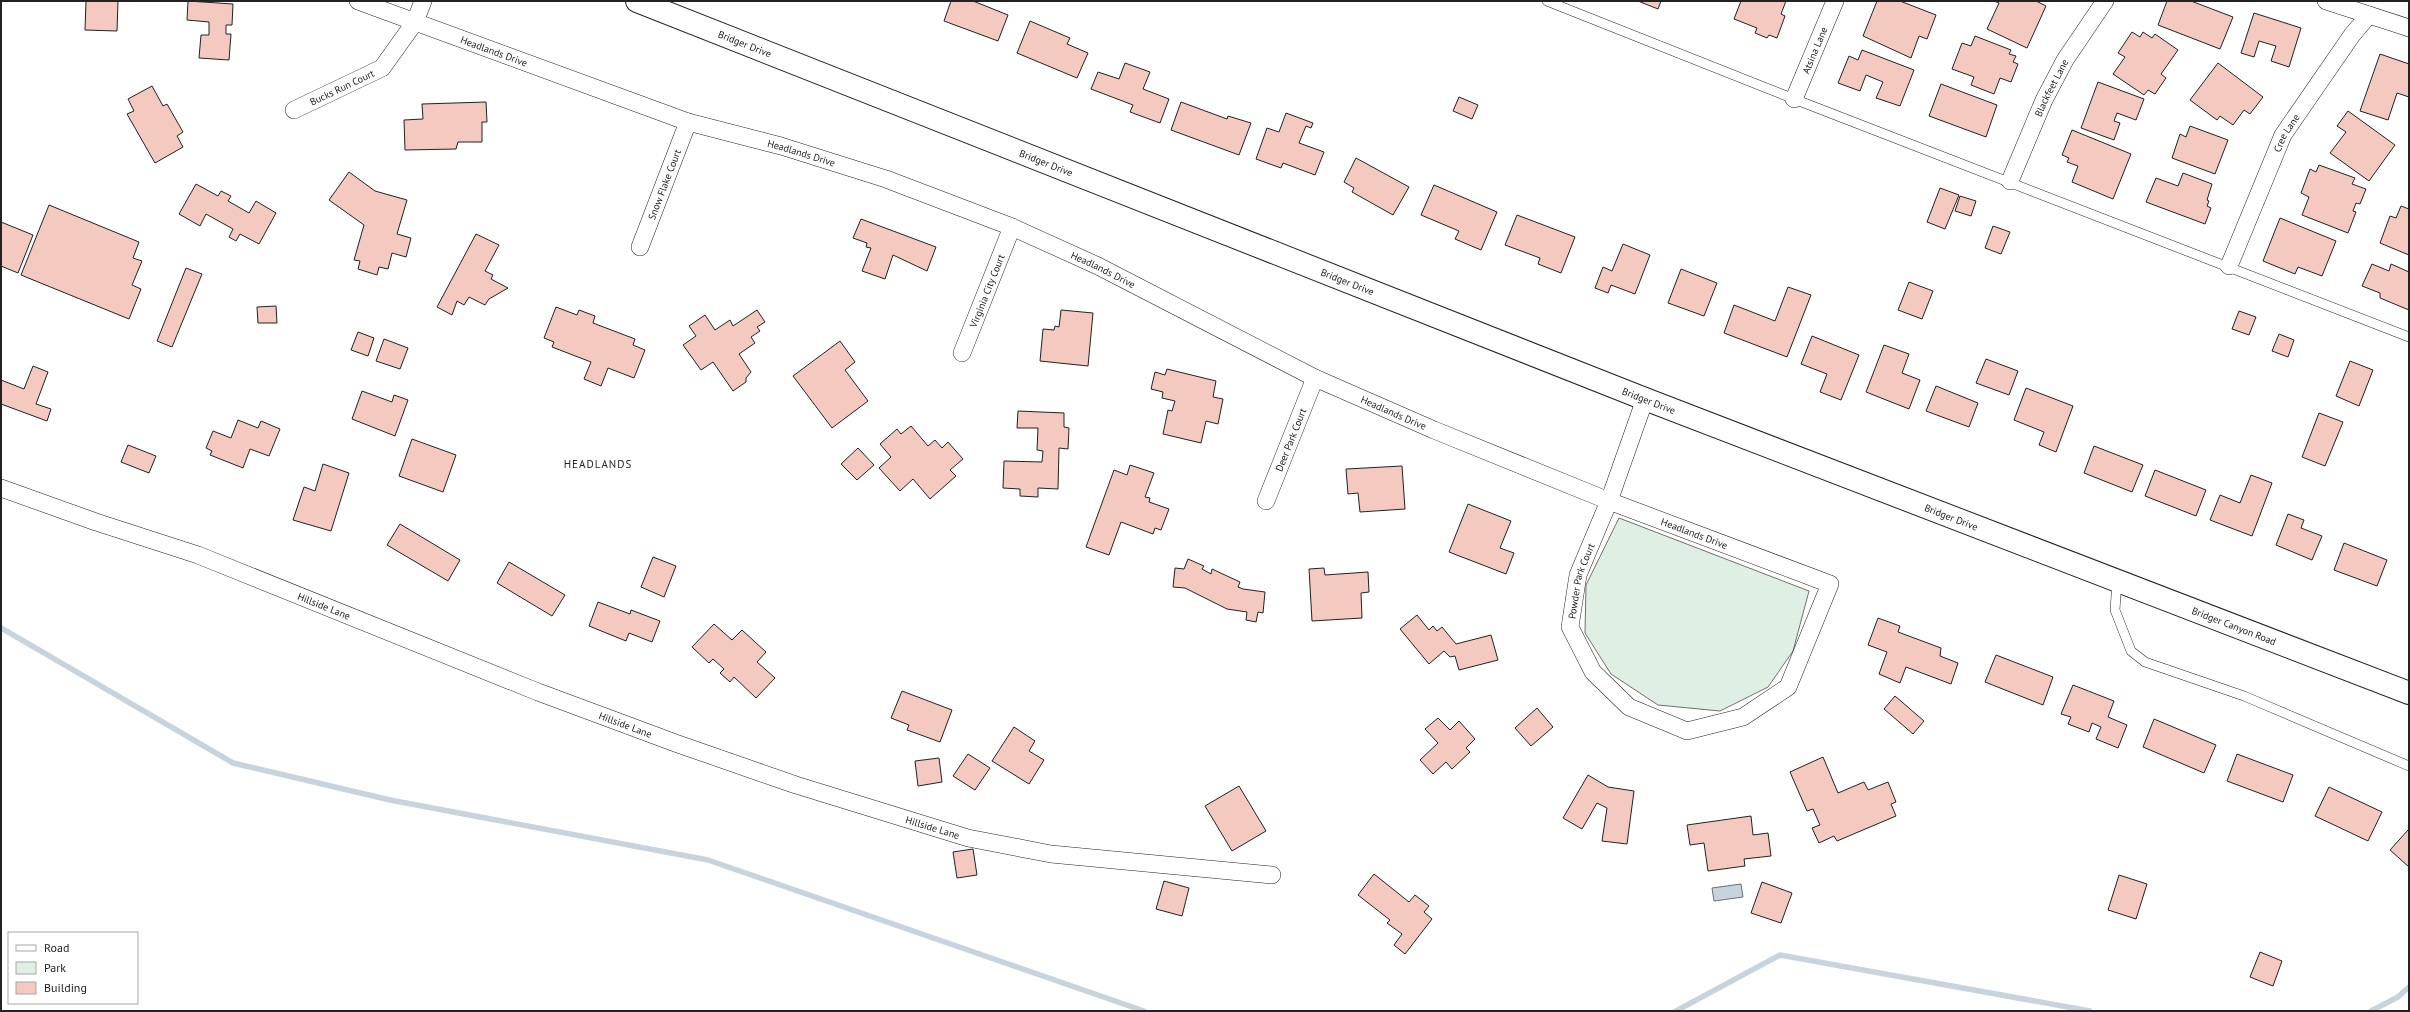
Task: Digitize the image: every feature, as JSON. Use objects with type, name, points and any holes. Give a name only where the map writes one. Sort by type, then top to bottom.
[{"type":"main road","name":"Bridger Drive","points":[[637,1],[1644,398],[2060,558]]},
{"type":"main road","name":"Bridger Canyon Road","points":[[2060,558],[2118,579],[2409,693]]},
{"type":"street","name":"Headlands Drive","points":[[358,1],[688,122],[782,146],[886,179],[1012,227],[1098,266],[1315,378],[1434,430],[1609,501],[1830,584]]},
{"type":"street","name":"Bucks Run Court","points":[[294,110],[382,68],[415,22],[423,1]]},
{"type":"street","name":"Atsina Lane","points":[[1794,99],[1835,1]]},
{"type":"street","name":"Blackfeet Lane","points":[[2010,182],[2044,100],[2058,73],[2105,1]]},
{"type":"street","points":[[2326,1],[2409,28]]},
{"type":"street","name":"Cree Lane","points":[[2229,266],[2283,135],[2352,36],[2369,15]]},
{"type":"street","name":"Snow Flake Court","points":[[640,247],[688,122]]},
{"type":"street","name":"Virginia City Court","points":[[962,354],[1012,227]]},
{"type":"street","name":"Deer Park Court","points":[[1266,501],[1315,378]]},
{"type":"street","name":"Powder Park Court","points":[[1644,398],[1609,501],[1578,575],[1570,627],[1593,672],[1629,707],[1687,731],[1743,717],[1788,686],[1830,584]]},
{"type":"street","name":"Hillside Lane","points":[[1,488],[96,522],[198,555],[530,689],[678,744],[796,785],[968,838],[1051,854],[1272,875]]},
{"type":"lane","points":[[1547,1],[1794,99],[2229,266],[2409,337]]},
{"type":"lane","points":[[2118,579],[2115,610],[2131,651],[2145,662],[2244,696],[2409,766]]},
{"type":"green space","points":[[1619,518],[1809,591],[1793,651],[1768,687],[1720,711],[1658,705],[1611,674],[1585,633],[1586,585]]},
{"type":"shaded area","points":[[1741,884],[1743,897],[1714,901],[1712,888]]},
{"type":"building","points":[[86,1],[118,1],[117,31],[85,30]]},
{"type":"building","points":[[188,1],[233,4],[232,25],[226,25],[226,34],[231,34],[229,60],[199,58],[201,35],[209,35],[209,22],[187,20]]},
{"type":"building","points":[[951,1],[973,1],[1008,15],[998,41],[944,21]]},
{"type":"building","points":[[1638,1],[1661,1],[1658,9]]},
{"type":"building","points":[[1741,1],[1786,1],[1781,14],[1785,16],[1777,38],[1769,35],[1767,38],[1755,33],[1757,28],[1734,19]]},
{"type":"building","points":[[1877,1],[1900,1],[1936,15],[1927,39],[1919,36],[1911,58],[1863,36]]},
{"type":"building","points":[[1994,1],[2036,1],[2046,6],[2027,48],[1987,29],[1999,3]]},
{"type":"building","points":[[2167,1],[2191,1],[2233,17],[2220,49],[2158,25]]},
{"type":"building","points":[[2254,13],[2301,28],[2289,67],[2271,61],[2276,46],[2259,41],[2254,57],[2241,53]]},
{"type":"building","points":[[1030,21],[1070,38],[1067,44],[1088,53],[1077,78],[1017,53]]},
{"type":"building","points":[[2132,32],[2140,37],[2143,32],[2152,38],[2155,34],[2178,50],[2161,74],[2166,78],[2155,94],[2148,90],[2144,95],[2113,74],[2125,57],[2118,53]]},
{"type":"building","points":[[1975,36],[2011,50],[2009,54],[2016,56],[2013,62],[2018,64],[2011,82],[2000,78],[1994,94],[1971,85],[1974,77],[1952,69],[1962,43],[1971,46]]},
{"type":"building","points":[[1862,50],[1914,70],[1900,106],[1876,98],[1883,82],[1866,75],[1860,91],[1838,83],[1849,56],[1858,60]]},
{"type":"building","points":[[2380,54],[2409,64],[2409,97],[2397,93],[2388,120],[2360,111]]},
{"type":"building","points":[[1125,63],[1150,72],[1143,89],[1169,99],[1160,123],[1130,112],[1133,105],[1091,89],[1098,72],[1119,79]]},
{"type":"building","points":[[2218,63],[2263,97],[2250,114],[2244,110],[2233,125],[2220,116],[2217,120],[2190,100]]},
{"type":"building","points":[[2098,82],[2144,99],[2136,120],[2117,113],[2114,121],[2120,123],[2114,140],[2081,128]]},
{"type":"building","points":[[1941,84],[1997,105],[1986,137],[1929,116]]},
{"type":"building","points":[[152,86],[163,106],[167,104],[183,132],[177,136],[183,147],[155,163],[127,114],[134,111],[128,99]]},
{"type":"building","points":[[1459,97],[1478,105],[1472,119],[1453,111]]},
{"type":"building","points":[[486,102],[487,122],[482,122],[482,142],[458,142],[456,149],[405,150],[404,120],[423,119],[422,104]]},
{"type":"building","points":[[1181,102],[1227,119],[1228,116],[1251,123],[1239,155],[1171,130]]},
{"type":"building","points":[[2348,111],[2395,145],[2369,181],[2330,153],[2346,132],[2337,126]]},
{"type":"building","points":[[1286,113],[1313,123],[1311,128],[1306,126],[1299,143],[1324,152],[1315,175],[1283,163],[1281,168],[1256,159],[1267,128],[1279,132]]},
{"type":"building","points":[[2190,126],[2228,140],[2215,174],[2172,158],[2180,134],[2186,137]]},
{"type":"building","points":[[2072,130],[2131,154],[2113,199],[2072,182],[2078,166],[2067,162],[2069,158],[2062,155]]},
{"type":"building","points":[[1356,158],[1409,187],[1393,215],[1352,192],[1354,188],[1344,182]]},
{"type":"building","points":[[2319,165],[2355,178],[2352,184],[2366,189],[2360,204],[2356,203],[2353,211],[2356,212],[2348,233],[2302,215],[2309,197],[2301,193],[2310,169],[2316,172]]},
{"type":"building","points":[[349,172],[375,191],[407,200],[397,234],[411,238],[406,257],[392,253],[388,269],[379,267],[377,275],[358,269],[360,261],[354,260],[364,225],[329,200]]},
{"type":"building","points":[[2183,173],[2212,184],[2207,200],[2209,201],[2207,206],[2211,208],[2205,224],[2146,202],[2156,178],[2178,186]]},
{"type":"building","points":[[196,184],[218,196],[221,191],[231,196],[228,201],[249,213],[256,201],[276,213],[259,244],[240,234],[236,241],[229,237],[233,229],[206,214],[200,226],[179,214]]},
{"type":"building","points":[[1434,185],[1497,212],[1481,250],[1455,239],[1459,231],[1421,215]]},
{"type":"building","points":[[1940,188],[1959,195],[1945,229],[1927,222]]},
{"type":"building","points":[[1960,196],[1976,201],[1971,216],[1955,211]]},
{"type":"building","points":[[49,205],[139,242],[133,258],[142,261],[132,285],[141,289],[129,319],[21,275]]},
{"type":"building","points":[[2401,206],[2409,209],[2409,255],[2380,243],[2390,216],[2396,218]]},
{"type":"building","points":[[1517,215],[1575,237],[1561,273],[1538,264],[1540,258],[1505,245]]},
{"type":"building","points":[[2280,218],[2336,241],[2322,276],[2298,267],[2295,274],[2263,261]]},
{"type":"building","points":[[861,219],[936,247],[927,271],[893,255],[885,279],[862,271],[871,248],[866,247],[867,243],[853,238]]},
{"type":"building","points":[[1,222],[33,235],[18,273],[1,266]]},
{"type":"building","points":[[1993,226],[2010,232],[2001,254],[1985,248]]},
{"type":"building","points":[[476,234],[499,245],[485,271],[493,275],[491,279],[508,288],[489,299],[485,305],[469,297],[464,305],[457,301],[452,315],[437,307]]},
{"type":"building","points":[[1623,244],[1650,255],[1635,294],[1611,285],[1608,293],[1595,288],[1603,267],[1612,271]]},
{"type":"building","points":[[2372,264],[2389,271],[2391,264],[2409,272],[2409,310],[2380,298],[2380,293],[2362,286]]},
{"type":"building","points":[[186,268],[202,274],[172,347],[157,341]]},
{"type":"building","points":[[1681,269],[1717,283],[1704,316],[1668,303]]},
{"type":"building","points":[[1909,282],[1933,291],[1922,319],[1898,310]]},
{"type":"building","points":[[1788,287],[1811,295],[1787,357],[1724,333],[1734,305],[1775,321]]},
{"type":"building","points":[[276,306],[277,323],[258,323],[257,307]]},
{"type":"building","points":[[556,307],[577,315],[579,310],[595,316],[593,323],[635,339],[633,345],[645,350],[634,378],[608,368],[601,386],[584,379],[591,362],[552,347],[554,342],[544,338]]},
{"type":"building","points":[[757,310],[765,322],[757,327],[760,331],[751,337],[755,343],[739,354],[751,372],[746,378],[746,382],[733,391],[713,362],[701,370],[683,345],[696,336],[689,326],[705,315],[715,330],[730,320],[733,326]]},
{"type":"building","points":[[1061,310],[1093,313],[1088,366],[1040,361],[1043,329],[1054,330],[1055,326],[1059,327]]},
{"type":"building","points":[[2239,311],[2256,317],[2249,335],[2232,329]]},
{"type":"building","points":[[358,332],[374,338],[368,356],[351,350]]},
{"type":"building","points":[[2279,334],[2294,340],[2288,357],[2272,351]]},
{"type":"building","points":[[1812,336],[1859,355],[1841,400],[1820,392],[1827,374],[1801,364]]},
{"type":"building","points":[[384,339],[408,348],[400,369],[376,361]]},
{"type":"building","points":[[840,341],[855,362],[845,370],[868,401],[832,428],[793,376]]},
{"type":"building","points":[[1884,345],[1909,354],[1902,373],[1920,380],[1909,409],[1866,392]]},
{"type":"building","points":[[1986,359],[2018,371],[2009,395],[1976,383]]},
{"type":"building","points":[[2350,361],[2373,370],[2359,406],[2336,396]]},
{"type":"building","points":[[33,366],[48,372],[36,404],[51,409],[47,421],[1,404],[1,380],[24,389]]},
{"type":"building","points":[[1167,369],[1216,381],[1213,397],[1223,399],[1218,424],[1206,421],[1201,443],[1163,434],[1168,410],[1172,411],[1175,401],[1162,398],[1163,392],[1151,389],[1155,372],[1165,375]]},
{"type":"building","points":[[1936,386],[1978,403],[1969,427],[1926,411]]},
{"type":"building","points":[[2026,388],[2073,406],[2056,452],[2039,445],[2044,432],[2014,420]]},
{"type":"building","points":[[362,391],[392,402],[394,395],[408,400],[395,436],[352,419]]},
{"type":"building","points":[[1018,411],[1064,413],[1064,427],[1069,428],[1068,449],[1059,448],[1058,489],[1038,488],[1038,497],[1020,496],[1020,489],[1003,488],[1004,461],[1042,462],[1043,451],[1037,450],[1038,428],[1017,428]]},
{"type":"building","points":[[2319,413],[2343,422],[2325,466],[2302,457]]},
{"type":"building","points":[[238,420],[258,428],[261,421],[280,429],[269,456],[250,449],[243,468],[210,455],[212,451],[206,448],[213,431],[231,438]]},
{"type":"building","points":[[911,426],[928,446],[935,440],[942,448],[948,442],[963,459],[950,470],[956,476],[930,499],[913,479],[900,491],[879,468],[891,457],[880,444],[897,429],[901,434]]},
{"type":"building","points":[[412,439],[456,455],[443,492],[399,476]]},
{"type":"building","points":[[128,445],[156,456],[149,473],[121,462]]},
{"type":"building","points":[[2094,446],[2143,465],[2132,492],[2084,473]]},
{"type":"building","points":[[858,448],[874,465],[857,480],[841,464]]},
{"type":"building","points":[[323,464],[349,473],[331,531],[293,520],[304,487],[315,491]]},
{"type":"building","points":[[1130,465],[1154,473],[1145,497],[1150,498],[1149,502],[1169,509],[1161,530],[1155,528],[1153,534],[1121,522],[1109,555],[1086,547],[1114,470],[1127,475]]},
{"type":"building","points":[[1402,466],[1405,509],[1360,512],[1358,493],[1348,494],[1346,469]]},
{"type":"building","points":[[2155,470],[2206,490],[2196,516],[2145,496]]},
{"type":"building","points":[[2251,475],[2272,483],[2252,536],[2210,520],[2220,495],[2240,503]]},
{"type":"building","points":[[1468,504],[1511,521],[1500,548],[1514,553],[1506,574],[1449,552]]},
{"type":"building","points":[[2288,514],[2304,520],[2301,528],[2322,536],[2312,560],[2276,545]]},
{"type":"building","points":[[400,524],[460,560],[448,581],[387,545]]},
{"type":"building","points":[[2344,543],[2387,560],[2377,586],[2334,570]]},
{"type":"building","points":[[653,557],[676,566],[664,597],[641,587]]},
{"type":"building","points":[[1188,559],[1204,566],[1202,569],[1211,574],[1212,569],[1240,582],[1238,587],[1265,592],[1263,613],[1258,612],[1256,622],[1246,620],[1247,612],[1227,609],[1185,588],[1173,587],[1175,568],[1184,569]]},
{"type":"building","points":[[509,562],[565,595],[552,616],[497,583]]},
{"type":"building","points":[[1324,568],[1325,575],[1368,572],[1369,592],[1361,593],[1362,618],[1312,621],[1309,569]]},
{"type":"building","points":[[598,602],[630,614],[631,610],[660,621],[652,642],[629,633],[626,641],[589,626]]},
{"type":"building","points":[[1417,615],[1429,630],[1433,626],[1437,631],[1442,627],[1456,644],[1491,635],[1498,660],[1459,670],[1455,656],[1450,657],[1444,651],[1429,664],[1400,629]]},
{"type":"building","points":[[1878,618],[1900,626],[1898,632],[1941,648],[1940,656],[1958,663],[1951,684],[1906,667],[1900,683],[1879,674],[1887,652],[1868,645]]},
{"type":"building","points":[[714,624],[732,640],[742,630],[766,652],[757,662],[775,678],[756,698],[734,677],[730,682],[720,673],[724,669],[713,659],[709,663],[692,647]]},
{"type":"building","points":[[1996,655],[2053,677],[2043,705],[1985,682]]},
{"type":"building","points":[[2073,685],[2114,701],[2108,717],[2127,725],[2118,748],[2096,739],[2101,727],[2092,723],[2089,732],[2068,724],[2071,717],[2061,714]]},
{"type":"building","points":[[902,691],[952,710],[940,742],[907,730],[909,725],[891,718]]},
{"type":"building","points":[[1895,696],[1924,721],[1913,734],[1884,709]]},
{"type":"building","points":[[1537,708],[1553,727],[1531,746],[1515,728]]},
{"type":"building","points":[[1438,718],[1450,730],[1459,721],[1475,739],[1466,748],[1470,752],[1452,769],[1446,762],[1433,774],[1420,760],[1438,743],[1425,729]]},
{"type":"building","points":[[2154,719],[2216,745],[2204,773],[2143,747]]},
{"type":"building","points":[[1014,727],[1035,741],[1029,751],[1044,760],[1029,784],[992,761]]},
{"type":"building","points":[[968,754],[990,768],[975,790],[953,776]]},
{"type":"building","points":[[2237,754],[2293,775],[2283,802],[2227,781]]},
{"type":"building","points":[[1823,757],[1838,793],[1864,782],[1868,790],[1888,782],[1896,802],[1891,804],[1896,816],[1837,841],[1834,836],[1819,843],[1812,828],[1820,825],[1813,809],[1807,811],[1790,772]]},
{"type":"building","points":[[939,758],[942,782],[918,786],[915,761]]},
{"type":"building","points":[[1588,775],[1608,787],[1634,791],[1627,844],[1602,841],[1607,808],[1597,803],[1582,829],[1563,818]]},
{"type":"building","points":[[1239,786],[1266,831],[1232,851],[1205,806]]},
{"type":"building","points":[[2329,787],[2382,812],[2368,841],[2315,816]]},
{"type":"building","points":[[1751,816],[1753,835],[1768,833],[1771,856],[1744,859],[1745,866],[1708,871],[1704,843],[1690,845],[1687,825]]},
{"type":"building","points":[[2409,829],[2409,867],[2390,850]]},
{"type":"building","points":[[973,849],[977,875],[957,878],[953,852]]},
{"type":"building","points":[[1374,874],[1409,902],[1415,895],[1429,906],[1424,912],[1432,919],[1405,954],[1394,945],[1402,934],[1387,923],[1390,920],[1358,895]]},
{"type":"building","points":[[2119,875],[2147,884],[2136,919],[2108,910]]},
{"type":"building","points":[[1164,881],[1189,888],[1182,916],[1156,909]]},
{"type":"building","points":[[1762,882],[1792,893],[1781,923],[1751,913]]},
{"type":"building","points":[[2260,952],[2282,961],[2273,986],[2250,977]]},
{"type":"waterway","points":[[1,628],[233,763],[390,800],[708,860],[1144,1011]]},
{"type":"waterway","points":[[1676,1011],[1780,955],[2090,1011]]},
{"type":"waterway","points":[[2371,1011],[2398,997],[2409,987]]},
{"type":"district","name":"HEADLANDS","points":[[598,464]]}]
